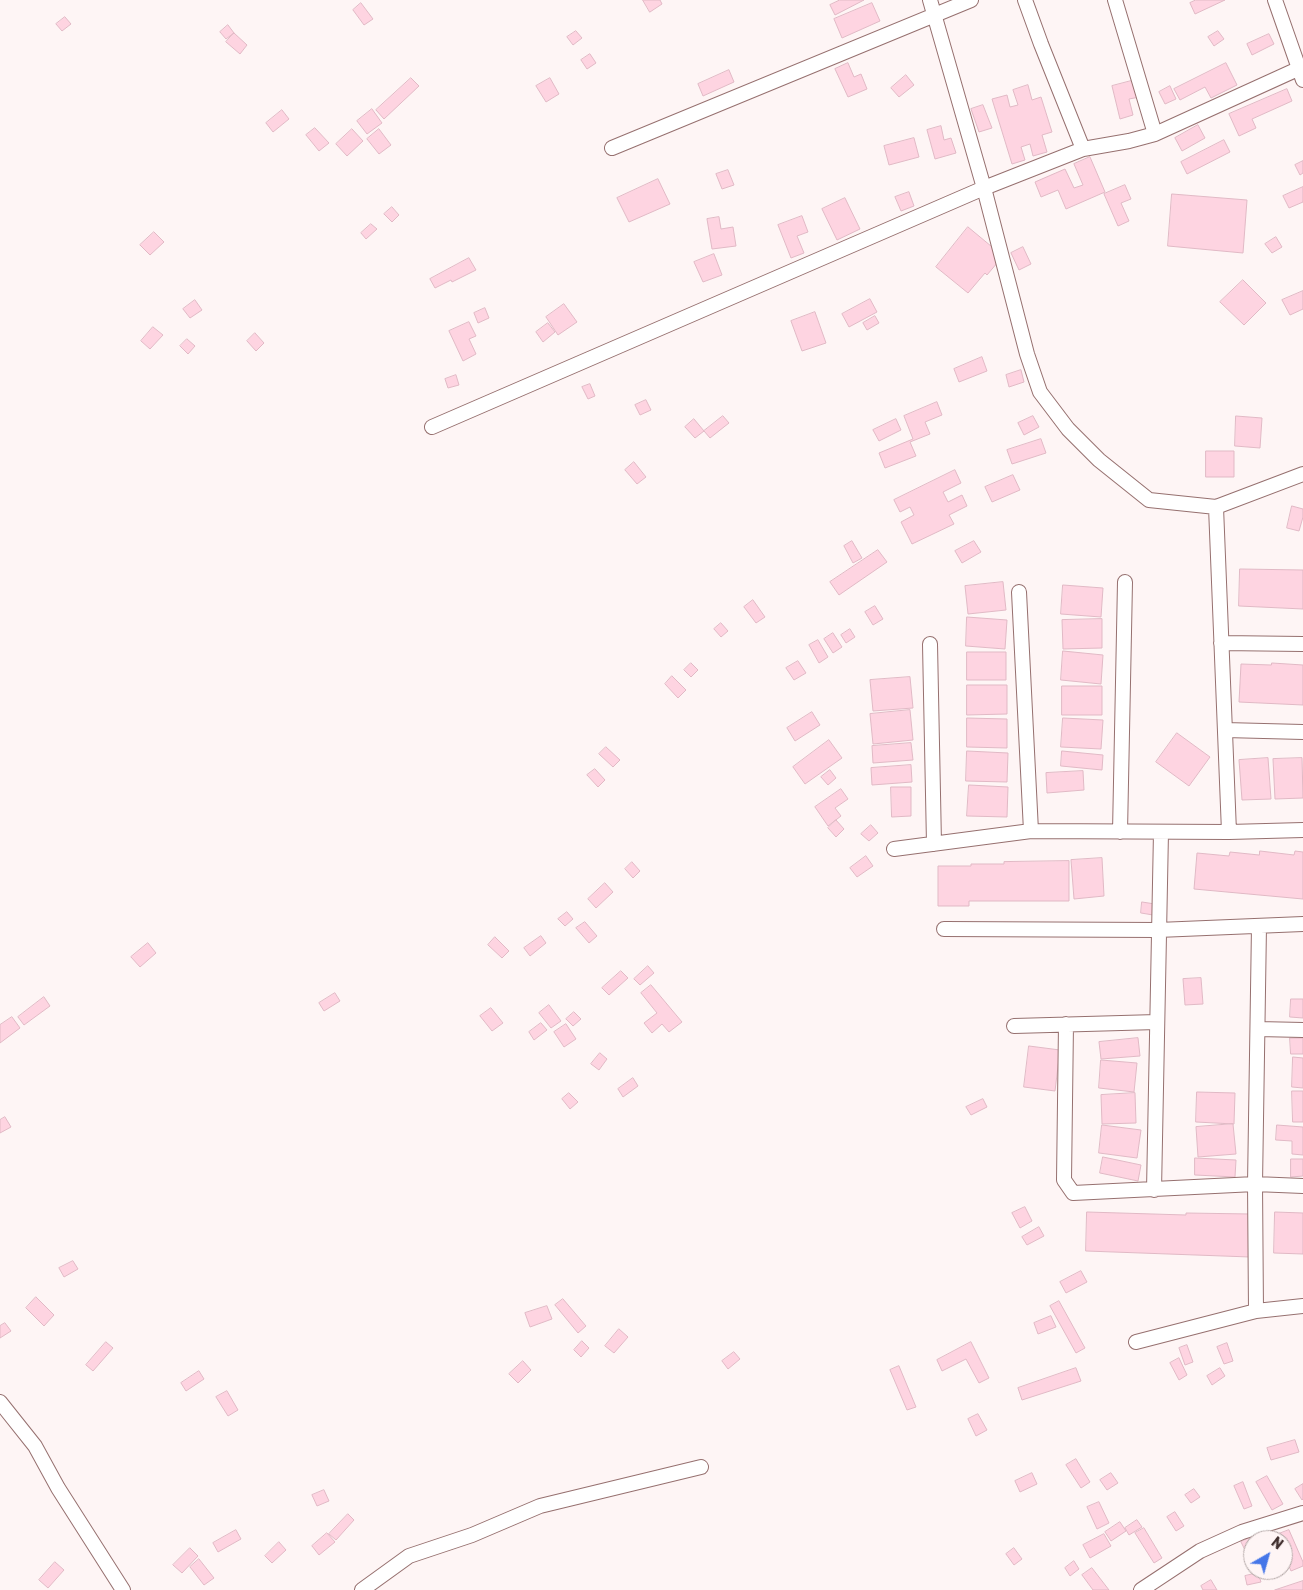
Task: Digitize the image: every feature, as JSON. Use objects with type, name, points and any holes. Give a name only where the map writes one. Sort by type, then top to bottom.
[{"type":"street","points":[[930,0],[1040,392],[1068,429],[1099,460],[1149,500],[1216,507],[1303,474]]},
{"type":"street","points":[[612,148],[971,0]]},
{"type":"street","points":[[1025,0],[1083,149]]},
{"type":"street","points":[[1115,0],[1155,134]]},
{"type":"street","points":[[432,427],[984,188],[1083,149],[1129,141],[1155,134],[1301,74],[1275,0]]},
{"type":"street","points":[[1216,507],[1229,832]]},
{"type":"street","points":[[1120,832],[1124,582]]},
{"type":"street","points":[[1019,592],[1031,831]]},
{"type":"street","points":[[1221,643],[1303,644]]},
{"type":"street","points":[[930,644],[934,844]]},
{"type":"street","points":[[1225,730],[1303,732]]},
{"type":"street","points":[[894,850],[1031,831],[1229,832],[1303,830]]},
{"type":"street","points":[[1154,1190],[1161,832]]},
{"type":"street","points":[[944,929],[1158,930],[1303,924]]},
{"type":"street","points":[[1256,1312],[1255,1184],[1259,926]]},
{"type":"street","points":[[1014,1026],[1157,1022]]},
{"type":"street","points":[[1066,1024],[1064,1180],[1073,1193],[1255,1184],[1303,1186]]},
{"type":"street","points":[[1258,1029],[1303,1030]]},
{"type":"street","points":[[1136,1342],[1256,1312],[1303,1306]]},
{"type":"street","points":[[0,1402],[35,1446],[58,1488],[123,1590]]},
{"type":"street","points":[[362,1590],[409,1556],[472,1535],[540,1506],[701,1467]]},
{"type":"street","points":[[1141,1590],[1200,1551],[1242,1532],[1303,1513]]},
{"type":"building","points":[[643,0],[660,0],[662,4],[650,12]]},
{"type":"building","points":[[840,0],[864,0],[835,15],[830,5]]},
{"type":"building","points":[[1196,0],[1225,0],[1195,14],[1190,3]]},
{"type":"building","points":[[361,3],[373,19],[364,25],[353,10]]},
{"type":"building","points":[[872,3],[880,21],[842,38],[834,19]]},
{"type":"building","points":[[65,17],[71,24],[62,31],[56,24]]},
{"type":"building","points":[[228,25],[234,33],[226,39],[220,32]]},
{"type":"building","points":[[576,31],[582,38],[573,45],[567,37]]},
{"type":"building","points":[[1218,31],[1224,39],[1214,46],[1208,37]]},
{"type":"building","points":[[234,33],[247,45],[240,54],[226,42]]},
{"type":"building","points":[[1269,34],[1274,44],[1252,55],[1247,44]]},
{"type":"building","points":[[590,54],[596,63],[587,69],[581,60]]},
{"type":"building","points":[[848,63],[854,77],[861,74],[867,89],[848,97],[835,69]]},
{"type":"building","points":[[1226,63],[1237,85],[1211,98],[1205,87],[1180,100],[1174,89]]},
{"type":"building","points":[[729,70],[734,82],[703,96],[698,84]]},
{"type":"building","points":[[906,75],[914,85],[899,97],[891,88]]},
{"type":"building","points":[[411,78],[419,86],[384,119],[376,110]]},
{"type":"building","points":[[550,78],[559,94],[546,102],[536,86]]},
{"type":"building","points":[[1135,80],[1140,97],[1129,99],[1133,115],[1120,119],[1112,86]]},
{"type":"building","points":[[1028,85],[1032,100],[1041,97],[1052,132],[1042,135],[1047,152],[1033,156],[1030,144],[1021,147],[1025,160],[1012,164],[992,99],[1007,95],[1010,107],[1018,105],[1013,90]]},
{"type":"building","points":[[1170,86],[1176,99],[1165,104],[1159,92]]},
{"type":"building","points":[[1287,89],[1292,101],[1252,119],[1256,128],[1239,136],[1229,114]]},
{"type":"building","points":[[983,105],[992,128],[979,132],[971,109]]},
{"type":"building","points":[[372,109],[382,123],[367,134],[357,121]]},
{"type":"building","points":[[282,110],[289,119],[273,132],[266,123]]},
{"type":"building","points":[[1198,125],[1205,138],[1182,151],[1175,138]]},
{"type":"building","points":[[941,126],[944,140],[951,138],[956,153],[935,159],[927,130]]},
{"type":"building","points":[[315,128],[329,143],[319,151],[306,135]]},
{"type":"building","points":[[352,129],[363,141],[347,156],[336,144]]},
{"type":"building","points":[[379,129],[391,145],[379,154],[367,139]]},
{"type":"building","points":[[914,138],[919,157],[889,165],[884,146]]},
{"type":"building","points":[[1224,140],[1230,152],[1187,174],[1181,162]]},
{"type":"building","points":[[1090,157],[1105,192],[1066,209],[1058,190],[1041,197],[1035,182],[1065,169],[1074,188],[1083,185],[1074,164]]},
{"type":"building","points":[[1303,161],[1303,173],[1300,175],[1295,165]]},
{"type":"building","points":[[728,170],[734,185],[722,189],[716,174]]},
{"type":"building","points":[[658,179],[670,204],[629,222],[617,198]]},
{"type":"building","points":[[1125,185],[1131,199],[1121,203],[1129,221],[1118,226],[1104,194]]},
{"type":"building","points":[[1303,187],[1303,202],[1289,208],[1283,196]]},
{"type":"building","points":[[909,192],[914,206],[901,211],[895,197]]},
{"type":"building","points":[[1172,194],[1247,200],[1243,253],[1168,246]]},
{"type":"building","points":[[845,198],[860,229],[837,240],[822,209]]},
{"type":"building","points":[[392,207],[399,215],[392,222],[384,214]]},
{"type":"building","points":[[802,216],[808,232],[797,236],[804,253],[791,258],[778,225]]},
{"type":"building","points":[[719,217],[721,229],[733,227],[736,246],[712,249],[707,219]]},
{"type":"building","points":[[371,224],[377,229],[366,239],[361,233]]},
{"type":"building","points":[[968,227],[1003,256],[968,293],[936,267]]},
{"type":"building","points":[[154,232],[164,242],[150,255],[140,245]]},
{"type":"building","points":[[1276,237],[1282,247],[1272,253],[1265,244]]},
{"type":"building","points":[[1023,247],[1031,264],[1019,270],[1011,253]]},
{"type":"building","points":[[714,254],[722,275],[703,282],[694,262]]},
{"type":"building","points":[[469,258],[476,270],[435,288],[430,279]]},
{"type":"building","points":[[1243,280],[1266,303],[1244,325],[1220,302]]},
{"type":"building","points":[[1303,291],[1303,309],[1290,315],[1282,300]]},
{"type":"building","points":[[870,299],[877,312],[849,327],[842,314]]},
{"type":"building","points":[[195,300],[202,310],[190,318],[183,309]]},
{"type":"building","points":[[564,304],[577,322],[558,335],[546,317]]},
{"type":"building","points":[[485,308],[489,318],[478,323],[474,313]]},
{"type":"building","points":[[815,312],[826,343],[802,351],[791,321]]},
{"type":"building","points":[[875,316],[879,323],[867,330],[863,323]]},
{"type":"building","points":[[469,322],[476,336],[469,339],[476,354],[463,361],[449,331]]},
{"type":"building","points":[[548,323],[555,332],[543,342],[536,332]]},
{"type":"building","points":[[153,327],[163,335],[150,349],[141,341]]},
{"type":"building","points":[[255,333],[264,343],[256,351],[247,341]]},
{"type":"building","points":[[187,339],[195,346],[188,354],[180,346]]},
{"type":"building","points":[[982,357],[987,371],[959,382],[954,369]]},
{"type":"building","points":[[1021,370],[1024,382],[1009,387],[1006,375]]},
{"type":"building","points":[[456,375],[459,385],[448,388],[445,379]]},
{"type":"building","points":[[590,384],[595,396],[588,399],[582,387]]},
{"type":"building","points":[[646,400],[651,410],[640,415],[635,405]]},
{"type":"building","points":[[937,402],[942,415],[925,422],[930,434],[910,442],[916,456],[885,468],[879,453],[913,439],[904,416]]},
{"type":"building","points":[[723,416],[729,423],[710,438],[704,431]]},
{"type":"building","points":[[1033,416],[1039,427],[1024,435],[1018,423]]},
{"type":"building","points":[[1236,416],[1262,418],[1260,448],[1235,446]]},
{"type":"building","points":[[694,419],[704,431],[695,438],[685,427]]},
{"type":"building","points":[[896,419],[901,430],[879,441],[873,430]]},
{"type":"building","points":[[1041,439],[1046,453],[1012,464],[1007,450]]},
{"type":"building","points":[[1206,451],[1234,451],[1234,477],[1206,477]]},
{"type":"building","points":[[634,462],[646,477],[637,484],[625,470]]},
{"type":"building","points":[[955,470],[961,483],[943,492],[948,502],[962,495],[967,506],[949,515],[954,524],[912,544],[901,522],[914,515],[910,507],[900,512],[894,500]]},
{"type":"building","points":[[1013,475],[1020,490],[992,502],[985,487]]},
{"type":"building","points":[[1292,506],[1303,509],[1299,531],[1287,528]]},
{"type":"building","points":[[852,541],[862,558],[853,563],[844,546]]},
{"type":"building","points":[[974,541],[981,552],[962,563],[955,551]]},
{"type":"building","points":[[878,550],[887,562],[839,595],[830,582]]},
{"type":"building","points":[[1240,569],[1303,570],[1303,609],[1239,606]]},
{"type":"building","points":[[1003,582],[1006,610],[968,614],[965,586]]},
{"type":"building","points":[[1063,585],[1103,588],[1101,617],[1061,614]]},
{"type":"building","points":[[753,600],[765,617],[756,623],[744,607]]},
{"type":"building","points":[[875,606],[883,619],[873,625],[865,612]]},
{"type":"building","points":[[967,617],[1007,620],[1005,649],[966,646]]},
{"type":"building","points":[[1102,619],[1102,648],[1063,649],[1062,620]]},
{"type":"building","points":[[721,623],[728,631],[721,637],[714,629]]},
{"type":"building","points":[[850,629],[855,637],[846,643],[841,635]]},
{"type":"building","points":[[833,633],[842,647],[833,653],[824,639]]},
{"type":"building","points":[[818,640],[828,657],[819,663],[809,645]]},
{"type":"building","points":[[1063,651],[1103,655],[1101,684],[1061,680]]},
{"type":"building","points":[[967,652],[1006,652],[1006,680],[967,680]]},
{"type":"building","points":[[798,661],[806,673],[794,680],[786,668]]},
{"type":"building","points":[[691,663],[698,670],[691,677],[684,670]]},
{"type":"building","points":[[1272,663],[1303,665],[1303,705],[1239,702],[1241,664],[1271,665]]},
{"type":"building","points":[[672,676],[686,690],[678,698],[665,684]]},
{"type":"building","points":[[910,677],[913,708],[873,711],[870,680]]},
{"type":"building","points":[[967,685],[1007,685],[1007,714],[967,715]]},
{"type":"building","points":[[1062,686],[1102,686],[1102,715],[1062,715]]},
{"type":"building","points":[[910,710],[913,740],[873,744],[870,714]]},
{"type":"building","points":[[812,712],[820,725],[795,741],[787,728]]},
{"type":"building","points":[[967,718],[1007,719],[1007,748],[967,747]]},
{"type":"building","points":[[1063,718],[1103,720],[1101,749],[1061,747]]},
{"type":"building","points":[[1177,733],[1210,757],[1189,786],[1156,762]]},
{"type":"building","points":[[829,740],[842,758],[805,784],[793,767]]},
{"type":"building","points":[[911,743],[913,760],[873,763],[872,746]]},
{"type":"building","points":[[606,747],[620,760],[613,767],[599,754]]},
{"type":"building","points":[[967,751],[1008,753],[1007,782],[966,781]]},
{"type":"building","points":[[1062,751],[1103,755],[1102,770],[1061,766]]},
{"type":"building","points":[[1268,758],[1271,799],[1242,800],[1239,760]]},
{"type":"building","points":[[1302,758],[1303,798],[1275,799],[1273,759]]},
{"type":"building","points":[[911,765],[912,782],[872,785],[871,768]]},
{"type":"building","points":[[595,769],[605,780],[598,787],[587,775]]},
{"type":"building","points":[[830,770],[836,778],[828,785],[821,777]]},
{"type":"building","points":[[1083,771],[1084,790],[1047,793],[1046,773]]},
{"type":"building","points":[[969,785],[1008,787],[1007,817],[967,816]]},
{"type":"building","points":[[891,787],[911,787],[911,816],[892,817]]},
{"type":"building","points":[[841,789],[848,799],[835,808],[841,816],[828,826],[815,807]]},
{"type":"building","points":[[836,820],[844,829],[836,837],[828,828]]},
{"type":"building","points":[[871,825],[878,833],[869,841],[861,834]]},
{"type":"building","points":[[1260,851],[1294,855],[1295,851],[1303,852],[1303,899],[1194,889],[1197,853],[1229,856],[1230,852],[1259,855]]},
{"type":"building","points":[[866,856],[873,866],[857,877],[850,868]]},
{"type":"building","points":[[1102,858],[1104,896],[1074,899],[1071,860]]},
{"type":"building","points":[[1069,861],[1069,901],[969,901],[969,906],[938,906],[938,866]]},
{"type":"building","points":[[632,862],[640,871],[633,878],[625,869]]},
{"type":"building","points":[[605,883],[613,892],[596,908],[588,899]]},
{"type":"building","points":[[1142,902],[1155,904],[1153,915],[1141,913]]},
{"type":"building","points":[[567,912],[573,919],[565,926],[558,919]]},
{"type":"building","points":[[585,922],[597,936],[589,943],[576,928]]},
{"type":"building","points":[[541,936],[546,943],[530,956],[524,948]]},
{"type":"building","points":[[495,937],[509,951],[502,958],[488,945]]},
{"type":"building","points":[[148,943],[156,953],[140,967],[131,957]]},
{"type":"building","points":[[648,966],[654,973],[640,985],[634,979]]},
{"type":"building","points":[[621,971],[628,978],[609,995],[602,988]]},
{"type":"building","points":[[1201,978],[1203,1004],[1185,1005],[1183,979]]},
{"type":"building","points":[[651,985],[682,1022],[669,1032],[662,1024],[652,1033],[644,1023],[657,1013],[641,993]]},
{"type":"building","points":[[335,993],[340,1001],[324,1011],[319,1003]]},
{"type":"building","points":[[44,997],[50,1006],[24,1025],[18,1017]]},
{"type":"building","points":[[1291,999],[1303,999],[1303,1018],[1290,1017]]},
{"type":"building","points":[[549,1005],[561,1021],[551,1028],[539,1013]]},
{"type":"building","points":[[491,1008],[503,1023],[492,1031],[480,1016]]},
{"type":"building","points":[[574,1012],[581,1019],[573,1026],[566,1019]]},
{"type":"building","points":[[12,1017],[20,1028],[0,1043],[0,1025]]},
{"type":"building","points":[[541,1023],[547,1030],[534,1040],[529,1032]]},
{"type":"building","points":[[566,1024],[576,1039],[564,1047],[554,1032]]},
{"type":"building","points":[[1138,1038],[1140,1056],[1101,1059],[1099,1042]]},
{"type":"building","points":[[1290,1038],[1303,1038],[1303,1054],[1291,1054]]},
{"type":"building","points":[[1029,1046],[1060,1050],[1055,1091],[1024,1087]]},
{"type":"building","points":[[600,1053],[607,1059],[599,1070],[591,1064]]},
{"type":"building","points":[[1293,1057],[1303,1058],[1303,1088],[1292,1087]]},
{"type":"building","points":[[1101,1060],[1137,1063],[1134,1092],[1099,1088]]},
{"type":"building","points":[[633,1078],[638,1086],[623,1097],[618,1089]]},
{"type":"building","points":[[1292,1091],[1303,1091],[1303,1122],[1293,1122]]},
{"type":"building","points":[[1197,1092],[1235,1093],[1234,1124],[1196,1122]]},
{"type":"building","points":[[569,1093],[578,1102],[570,1109],[562,1099]]},
{"type":"building","points":[[1135,1093],[1136,1123],[1102,1124],[1101,1095]]},
{"type":"building","points":[[983,1099],[987,1107],[971,1115],[966,1107]]},
{"type":"building","points":[[5,1117],[11,1127],[0,1133],[0,1120]]},
{"type":"building","points":[[1233,1124],[1236,1154],[1198,1157],[1196,1127]]},
{"type":"building","points":[[1102,1125],[1141,1130],[1137,1158],[1099,1153]]},
{"type":"building","points":[[1277,1125],[1303,1127],[1303,1155],[1292,1154],[1292,1141],[1276,1140]]},
{"type":"building","points":[[1103,1157],[1141,1165],[1138,1181],[1100,1173]]},
{"type":"building","points":[[1195,1158],[1236,1160],[1235,1177],[1195,1175]]},
{"type":"building","points":[[1291,1159],[1303,1159],[1303,1176],[1291,1177]]},
{"type":"building","points":[[1025,1207],[1032,1221],[1020,1228],[1012,1213]]},
{"type":"building","points":[[1087,1212],[1186,1215],[1186,1213],[1251,1214],[1250,1257],[1086,1251]]},
{"type":"building","points":[[1275,1212],[1303,1213],[1303,1254],[1274,1253]]},
{"type":"building","points":[[1039,1227],[1044,1236],[1027,1245],[1022,1237]]},
{"type":"building","points":[[73,1261],[78,1269],[64,1277],[59,1268]]},
{"type":"building","points":[[1081,1271],[1087,1282],[1066,1293],[1060,1282]]},
{"type":"building","points":[[36,1297],[54,1315],[44,1326],[26,1308]]},
{"type":"building","points":[[563,1299],[586,1326],[578,1333],[555,1305]]},
{"type":"building","points":[[1059,1301],[1085,1348],[1076,1353],[1050,1306]]},
{"type":"building","points":[[547,1306],[552,1319],[530,1327],[525,1313]]},
{"type":"building","points":[[1051,1316],[1056,1327],[1038,1334],[1034,1323]]},
{"type":"building","points":[[5,1323],[11,1331],[0,1338],[0,1326]]},
{"type":"building","points":[[619,1329],[628,1337],[614,1353],[605,1346]]},
{"type":"building","points":[[582,1341],[589,1348],[581,1357],[574,1350]]},
{"type":"building","points":[[106,1342],[113,1348],[93,1371],[86,1365]]},
{"type":"building","points":[[971,1342],[989,1378],[979,1383],[966,1359],[942,1371],[937,1360]]},
{"type":"building","points":[[1227,1343],[1233,1361],[1224,1364],[1217,1347]]},
{"type":"building","points":[[1187,1345],[1193,1362],[1185,1365],[1179,1348]]},
{"type":"building","points":[[734,1352],[740,1359],[728,1369],[722,1361]]},
{"type":"building","points":[[1179,1358],[1187,1375],[1179,1380],[1170,1363]]},
{"type":"building","points":[[523,1361],[531,1370],[518,1383],[509,1374]]},
{"type":"building","points":[[899,1366],[916,1407],[907,1410],[890,1370]]},
{"type":"building","points":[[1076,1368],[1081,1381],[1022,1400],[1018,1388]]},
{"type":"building","points":[[1220,1368],[1225,1376],[1212,1385],[1207,1376]]},
{"type":"building","points":[[199,1371],[204,1379],[186,1391],[181,1383]]},
{"type":"building","points":[[227,1391],[238,1410],[228,1416],[216,1397]]},
{"type":"building","points":[[978,1414],[987,1430],[976,1436],[968,1419]]},
{"type":"building","points":[[1295,1440],[1299,1452],[1271,1460],[1267,1448]]},
{"type":"building","points":[[1076,1459],[1090,1482],[1081,1488],[1066,1465]]},
{"type":"building","points":[[1032,1473],[1037,1484],[1020,1492],[1015,1481]]},
{"type":"building","points":[[1111,1473],[1118,1483],[1107,1490],[1100,1480]]},
{"type":"building","points":[[1267,1476],[1283,1504],[1272,1510],[1256,1482]]},
{"type":"building","points":[[1243,1482],[1252,1506],[1244,1509],[1234,1486]]},
{"type":"building","points":[[1303,1484],[1303,1499],[1302,1500],[1295,1489]]},
{"type":"building","points":[[1194,1489],[1200,1497],[1191,1503],[1185,1495]]},
{"type":"building","points":[[324,1490],[329,1501],[317,1506],[312,1495]]},
{"type":"building","points":[[1099,1502],[1109,1523],[1097,1529],[1087,1507]]},
{"type":"building","points":[[1175,1512],[1184,1526],[1176,1531],[1167,1517]]},
{"type":"building","points":[[348,1514],[354,1520],[336,1540],[329,1534]]},
{"type":"building","points":[[1137,1520],[1142,1527],[1129,1535],[1125,1528]]},
{"type":"building","points":[[1120,1522],[1126,1531],[1111,1541],[1105,1532]]},
{"type":"building","points":[[1144,1528],[1162,1558],[1154,1563],[1135,1533]]},
{"type":"building","points":[[236,1530],[241,1539],[218,1552],[213,1543]]},
{"type":"building","points":[[327,1533],[335,1542],[319,1555],[312,1546]]},
{"type":"building","points":[[1104,1534],[1111,1546],[1090,1558],[1083,1545]]},
{"type":"building","points":[[1293,1539],[1303,1562],[1303,1566],[1293,1570]]},
{"type":"building","points":[[279,1542],[286,1550],[272,1563],[265,1556]]},
{"type":"building","points":[[190,1548],[198,1556],[182,1573],[173,1565]]},
{"type":"building","points":[[1014,1548],[1022,1559],[1014,1565],[1006,1554]]},
{"type":"building","points":[[199,1559],[214,1578],[204,1585],[190,1567]]},
{"type":"building","points":[[1074,1561],[1079,1569],[1070,1576],[1065,1568]]},
{"type":"building","points":[[55,1562],[64,1570],[48,1588],[39,1580]]},
{"type":"building","points":[[1092,1568],[1109,1590],[1093,1590],[1082,1575]]},
{"type":"building","points":[[1211,1580],[1217,1590],[1203,1590],[1201,1586]]},
{"type":"building","points":[[1246,1580],[1260,1580],[1261,1582],[1247,1585]]},
{"type":"building","points":[[1303,1581],[1303,1590],[1275,1590]]}]
